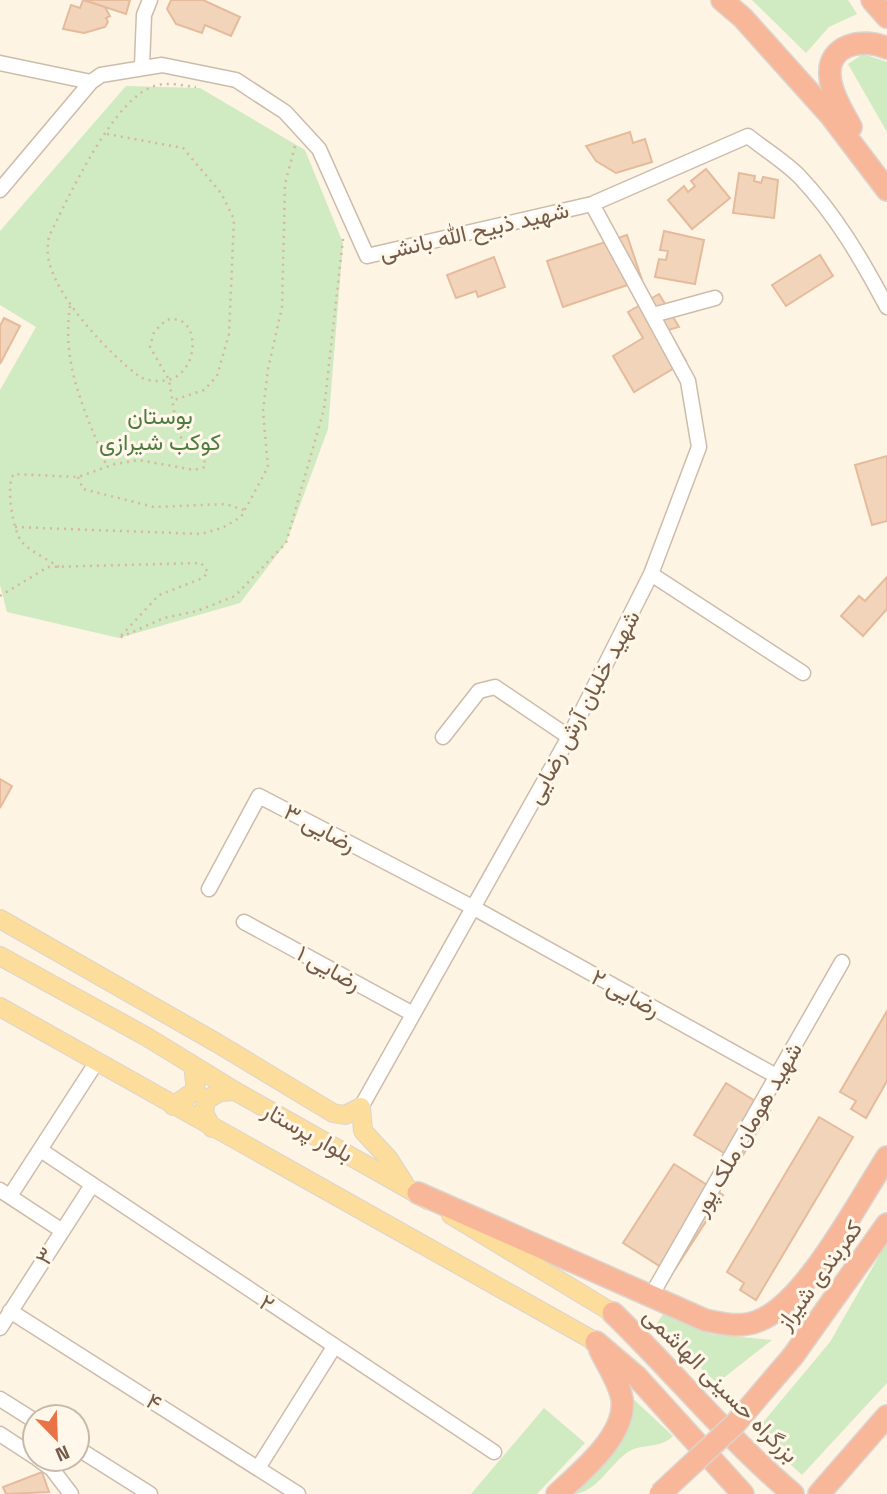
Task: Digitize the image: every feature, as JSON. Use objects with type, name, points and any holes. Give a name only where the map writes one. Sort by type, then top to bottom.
[{"type":"highway","points":[[722,0],[743,18],[830,115],[885,187]]},
{"type":"highway","points":[[872,0],[887,17]]},
{"type":"highway","points":[[885,187],[847,120],[829,73],[838,52],[847,46],[867,42],[887,48]]},
{"type":"highway","points":[[412,1190],[705,1320],[742,1325],[772,1314],[799,1291],[887,1157]]},
{"type":"highway","name":"کمربندی شیراز","points":[[660,1494],[735,1424],[793,1356],[887,1224]]},
{"type":"highway","name":"بزرگراه حسینی الهاشمی","points":[[612,1313],[674,1373],[762,1467],[793,1494]]},
{"type":"highway","points":[[556,1494],[593,1458],[620,1421],[623,1403],[620,1390],[596,1342]]},
{"type":"highway","points":[[596,1342],[637,1377],[743,1494]]},
{"type":"highway","points":[[819,1494],[883,1421]]},
{"type":"main road","points":[[0,919],[333,1114],[345,1115],[361,1107],[363,1131],[412,1190]]},
{"type":"main road","name":"بلوار پرستار","points":[[0,956],[412,1190],[612,1313]]},
{"type":"main road","name":"بلوار پرستار","points":[[0,1007],[596,1342]]},
{"type":"main road","points":[[173,1106],[196,1090],[193,1065]]},
{"type":"main road","points":[[212,1128],[204,1113],[206,1100],[220,1092],[235,1091]]},
{"type":"street","points":[[142,66],[144,15],[150,0]]},
{"type":"street","points":[[0,63],[91,82]]},
{"type":"street","name":"شهید ذبیح الله بانشی","points":[[0,190],[91,82],[101,75],[142,66],[162,65],[236,79],[285,112],[319,149],[367,256],[593,204],[748,136],[797,174],[830,213],[859,254],[887,307]]},
{"type":"street","name":"شهید خلبان آرش رضایی","points":[[361,1107],[569,737],[652,574],[699,447],[688,382],[593,204]]},
{"type":"street","points":[[653,315],[715,298]]},
{"type":"street","points":[[652,574],[803,673]]},
{"type":"street","points":[[443,737],[479,691],[495,687],[569,737]]},
{"type":"street","name":"رضایی ۳","points":[[209,888],[258,796],[474,908]]},
{"type":"street","name":"رضایی ۲","points":[[474,908],[778,1077]]},
{"type":"street","name":"رضایی ۱","points":[[244,922],[413,1014]]},
{"type":"street","name":"شهید هومان ملک پور","points":[[651,1296],[842,962]]},
{"type":"street","points":[[61,1230],[5,1193],[43,1151],[96,1063]]},
{"type":"street","name":"۲","points":[[43,1151],[494,1452]]},
{"type":"street","name":"۳","points":[[0,1328],[92,1185]]},
{"type":"street","name":"۴","points":[[10,1311],[298,1494]]},
{"type":"street","points":[[258,1468],[334,1347]]},
{"type":"street","points":[[0,1399],[21,1412]]},
{"type":"street","points":[[0,1434],[21,1448]]},
{"type":"street","points":[[91,1457],[150,1494]]},
{"type":"street","points":[[55,1473],[71,1494]]},
{"type":"path","points":[[59,566],[23,544],[15,533],[9,485],[14,474],[78,477],[139,460],[194,470],[205,467],[204,456],[180,440],[169,380],[150,347],[159,325],[172,318],[189,330],[194,339],[193,353],[187,366],[169,380],[140,377],[70,306],[51,271],[49,236],[87,161],[133,97],[159,85],[200,88]]},
{"type":"path","points":[[106,134],[183,148],[221,192],[234,219],[229,334],[217,376],[204,390],[172,401]]},
{"type":"path","points":[[15,527],[201,534],[231,524],[245,511],[268,462],[263,411],[268,369],[282,307],[285,184],[296,140],[300,145]]},
{"type":"path","points":[[0,596],[48,567],[201,563],[208,572],[203,578],[159,595],[119,638],[164,618],[197,611],[235,596],[282,550],[324,409],[342,232]]},
{"type":"path","points":[[70,306],[68,344],[74,387],[107,467]]},
{"type":"path","points":[[78,477],[83,489],[154,507],[226,504],[245,511]]},
{"type":"green space","points":[[752,0],[848,0],[857,14],[829,27],[806,53]]},
{"type":"green space","points":[[863,54],[887,62],[887,132],[848,64]]},
{"type":"green space","name":"بوستان کوکب شیرازی","points":[[126,86],[200,88],[305,150],[343,243],[328,429],[286,543],[240,603],[119,638],[7,612],[0,585],[0,390],[36,327],[0,305],[0,231]]},
{"type":"green space","points":[[887,1242],[887,1383],[802,1475],[755,1432],[830,1342]]},
{"type":"green space","points":[[664,1313],[711,1334],[772,1340],[717,1383],[655,1326]]},
{"type":"green space","points":[[630,1396],[673,1436],[663,1443],[633,1449],[621,1457],[596,1484],[581,1493],[572,1494],[619,1444],[630,1423]]},
{"type":"green space","points":[[544,1408],[585,1443],[537,1494],[471,1494]]},
{"type":"building","points":[[83,0],[105,7],[110,16],[106,18],[108,22],[105,27],[84,33],[63,29],[71,5],[80,8]]},
{"type":"building","points":[[84,0],[130,0],[126,14]]},
{"type":"building","points":[[171,0],[203,0],[240,17],[231,36],[205,25],[202,33],[176,24],[167,9]]},
{"type":"building","points":[[630,132],[633,143],[645,139],[652,162],[616,173],[596,161],[586,146]]},
{"type":"building","points":[[706,169],[730,198],[692,229],[668,200],[684,186],[688,192],[695,186],[691,181]]},
{"type":"building","points":[[739,173],[755,176],[754,181],[761,183],[763,177],[778,180],[774,218],[733,213]]},
{"type":"building","points":[[664,231],[704,240],[695,284],[655,277],[659,259],[666,260],[668,251],[660,250]]},
{"type":"building","points":[[627,235],[642,280],[563,307],[547,261]]},
{"type":"building","points":[[820,255],[833,276],[786,306],[772,285]]},
{"type":"building","points":[[494,257],[505,287],[478,297],[476,291],[456,298],[447,275]]},
{"type":"building","points":[[659,294],[679,327],[668,330],[686,361],[634,392],[613,356],[643,338],[628,312]]},
{"type":"building","points":[[4,318],[20,326],[0,364],[0,326]]},
{"type":"building","points":[[887,456],[887,521],[872,525],[855,465]]},
{"type":"building","points":[[887,577],[887,609],[863,636],[841,616],[859,596],[865,601]]},
{"type":"building","points":[[0,779],[12,786],[0,808]]},
{"type":"building","points":[[887,1011],[887,1081],[866,1118],[851,1109],[856,1101],[840,1092]]},
{"type":"building","points":[[726,1083],[770,1110],[739,1162],[694,1135]]},
{"type":"building","points":[[819,1117],[853,1137],[756,1300],[740,1290],[744,1283],[727,1272]]},
{"type":"building","points":[[674,1164],[723,1195],[672,1274],[623,1243]]},
{"type":"building","points":[[42,1473],[49,1492],[6,1494],[3,1487]]}]
